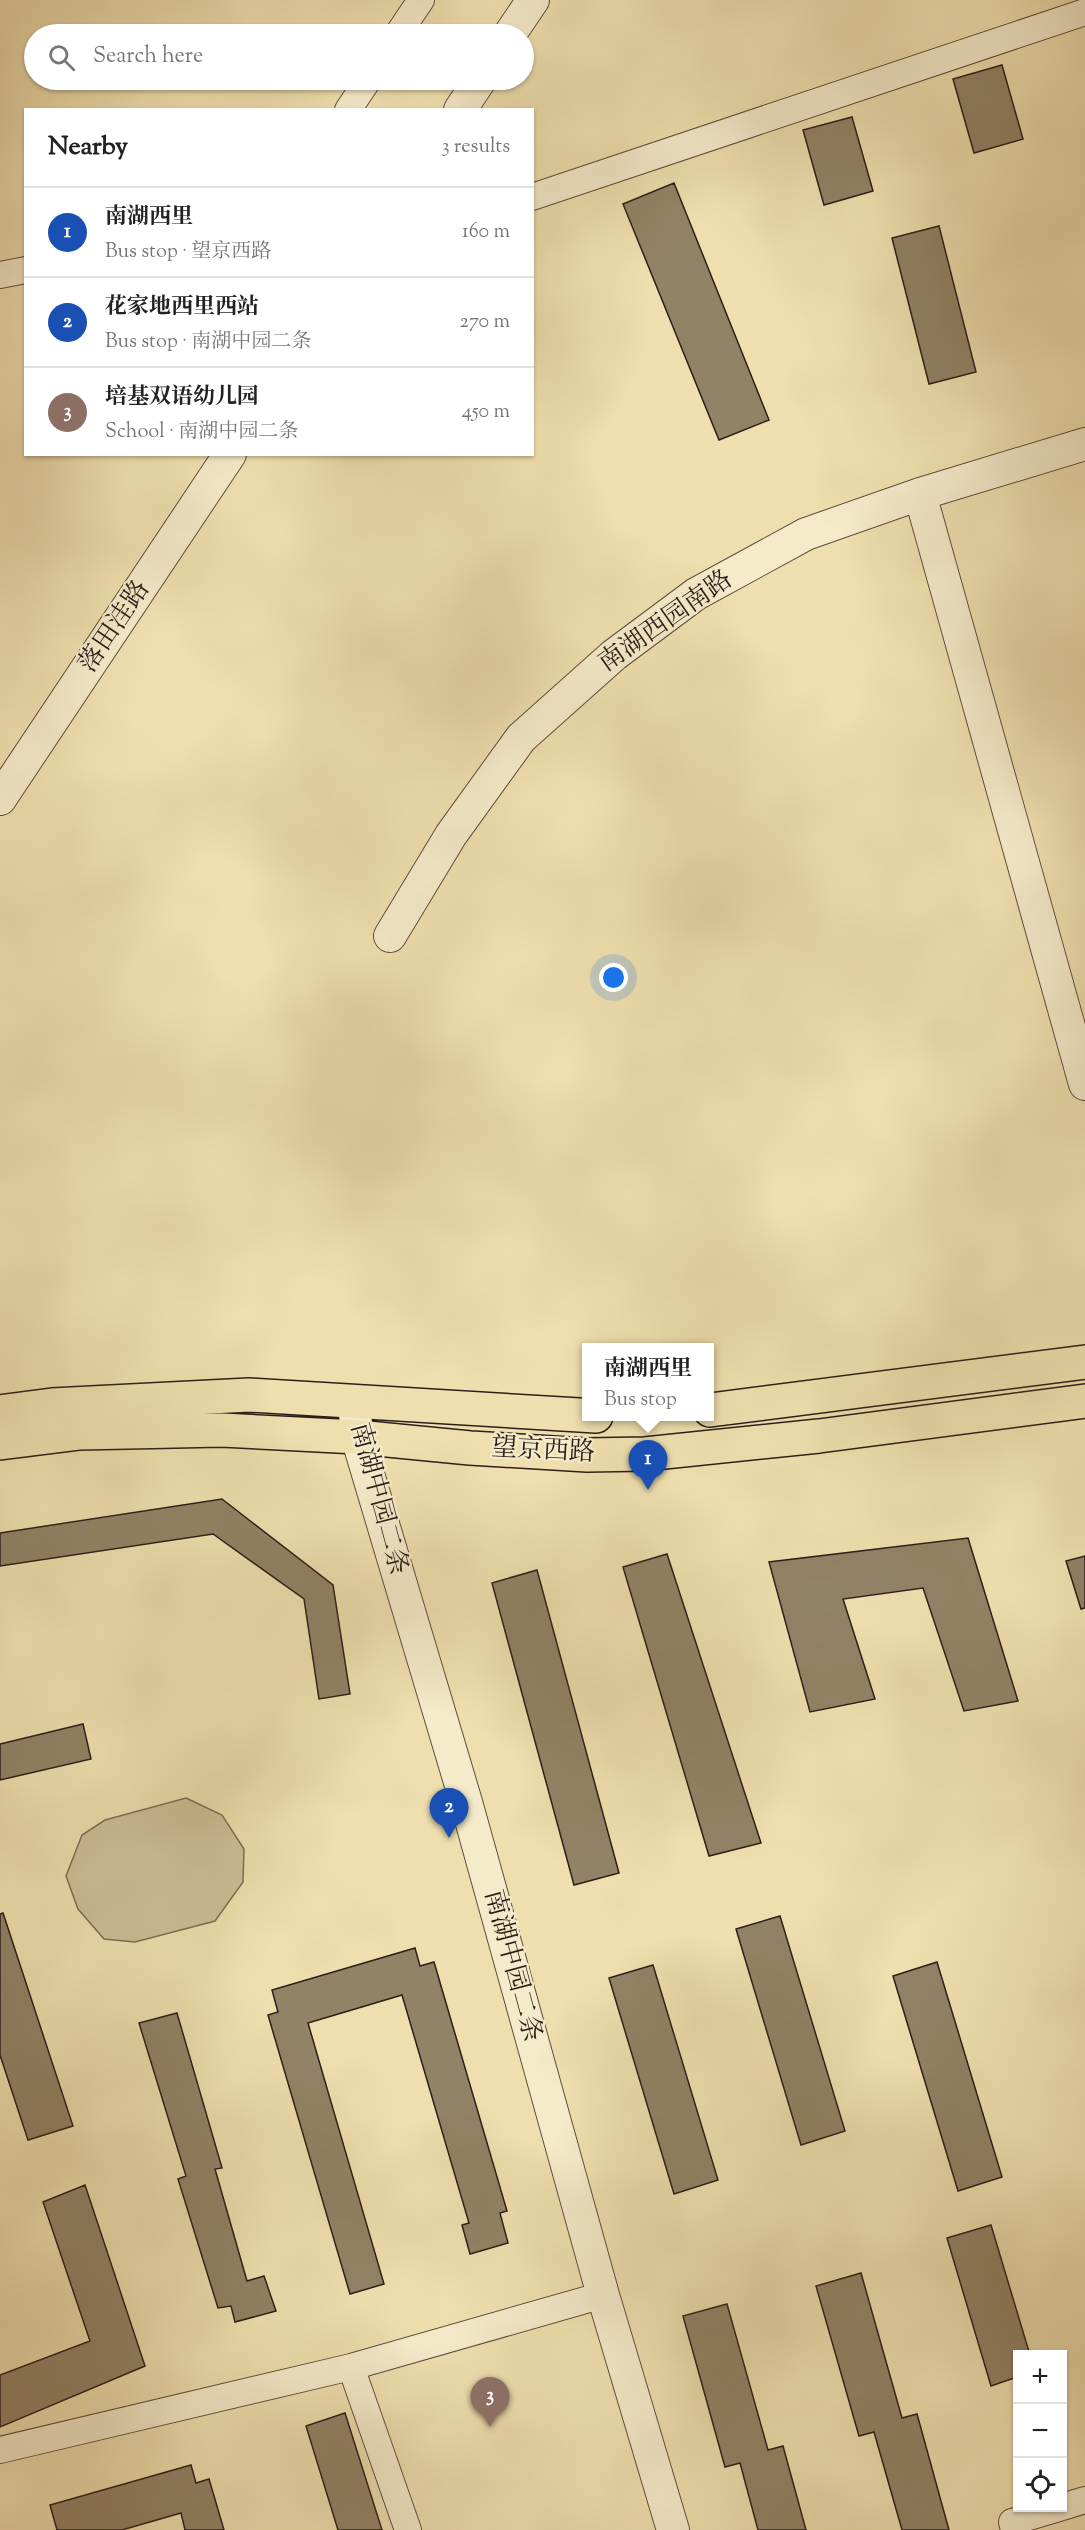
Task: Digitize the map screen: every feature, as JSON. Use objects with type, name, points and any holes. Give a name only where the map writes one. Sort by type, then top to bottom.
[{"type":"main road","points":[[714,1409],[1085,1362]]},
{"type":"main road","name":"望京西路","points":[[0,1412],[52,1405],[249,1395],[582,1415]]},
{"type":"main road","name":"望京西路","points":[[0,1443],[92,1432],[222,1430],[357,1437],[470,1448],[587,1455],[645,1454],[808,1437],[1085,1401]]},
{"type":"street","points":[[405,24],[421,0]]},
{"type":"street","points":[[517,24],[534,0]]},
{"type":"street","points":[[534,196],[1085,12]]},
{"type":"street","points":[[349,108],[361,90]]},
{"type":"street","points":[[461,108],[473,90]]},
{"type":"street","points":[[0,275],[24,270]]},
{"type":"street","name":"南湖西园南路","points":[[390,936],[451,834],[521,738],[614,655],[696,594],[806,534],[920,494],[1085,444]]},
{"type":"street","name":"落田洼路","points":[[0,799],[229,456]]},
{"type":"street","points":[[920,494],[1085,1084]]},
{"type":"street","name":"南湖中园二条","points":[[354,1402],[357,1437],[466,1802],[603,2295],[673,2530]]},
{"type":"street","points":[[0,2450],[351,2367],[603,2295]]},
{"type":"street","points":[[351,2367],[408,2530]]},
{"type":"street","points":[[1067,2505],[1085,2500]]},
{"type":"street","points":[[1014,2530],[1012,2522],[1045,2512]]},
{"type":"shaded area","points":[[186,1798],[222,1815],[244,1849],[243,1882],[215,1921],[135,1942],[104,1939],[78,1909],[66,1876],[82,1835],[105,1820]]},
{"type":"building","points":[[1002,65],[1023,139],[974,153],[953,79]]},
{"type":"building","points":[[852,117],[873,191],[824,205],[803,130]]},
{"type":"building","points":[[674,183],[769,420],[719,440],[623,204]]},
{"type":"building","points":[[939,226],[976,372],[929,384],[892,238]]},
{"type":"building","points":[[222,1499],[333,1585],[350,1694],[319,1699],[304,1599],[213,1534],[0,1566],[0,1533]]},
{"type":"building","points":[[968,1538],[1018,1701],[964,1711],[923,1588],[843,1599],[875,1699],[810,1712],[769,1562]]},
{"type":"building","points":[[667,1554],[761,1843],[709,1856],[623,1567]]},
{"type":"building","points":[[1085,1556],[1085,1608],[1081,1609],[1066,1561]]},
{"type":"building","points":[[537,1570],[619,1873],[574,1885],[492,1583]]},
{"type":"building","points":[[83,1724],[91,1759],[0,1780],[0,1744]]},
{"type":"building","points":[[3,1913],[73,2126],[28,2140],[0,2055],[0,1914]]},
{"type":"building","points":[[780,1916],[845,2131],[801,2145],[736,1929]]},
{"type":"building","points":[[415,1948],[420,1966],[434,1962],[507,2211],[500,2213],[508,2243],[470,2254],[462,2225],[469,2223],[402,1995],[308,2023],[384,2284],[350,2294],[268,2015],[278,2012],[272,1990]]},
{"type":"building","points":[[937,1962],[1002,2177],[958,2191],[893,1976]]},
{"type":"building","points":[[653,1965],[718,2180],[674,2194],[609,1978]]},
{"type":"building","points":[[177,2013],[222,2168],[215,2169],[247,2281],[264,2276],[276,2311],[235,2322],[231,2306],[218,2308],[178,2179],[186,2176],[139,2023]]},
{"type":"building","points":[[85,2185],[145,2366],[0,2427],[0,2375],[90,2341],[43,2202]]},
{"type":"building","points":[[991,2225],[1028,2350],[1013,2350],[1013,2378],[991,2386],[947,2238]]},
{"type":"building","points":[[861,2273],[902,2418],[917,2414],[949,2530],[902,2530],[874,2432],[859,2436],[816,2286]]},
{"type":"building","points":[[727,2304],[768,2450],[783,2446],[806,2530],[758,2530],[740,2463],[725,2467],[683,2316]]},
{"type":"building","points":[[345,2413],[382,2530],[338,2530],[306,2426]]},
{"type":"building","points":[[191,2465],[196,2483],[209,2479],[224,2530],[185,2530],[181,2513],[122,2530],[57,2530],[50,2505]]},
{"type":"place","name":"南湖西里","points":[[648,1490]]},
{"type":"place","name":"花家地西里西站","points":[[449,1838]]},
{"type":"place","name":"培基双语幼儿园","points":[[490,2427]]}]
